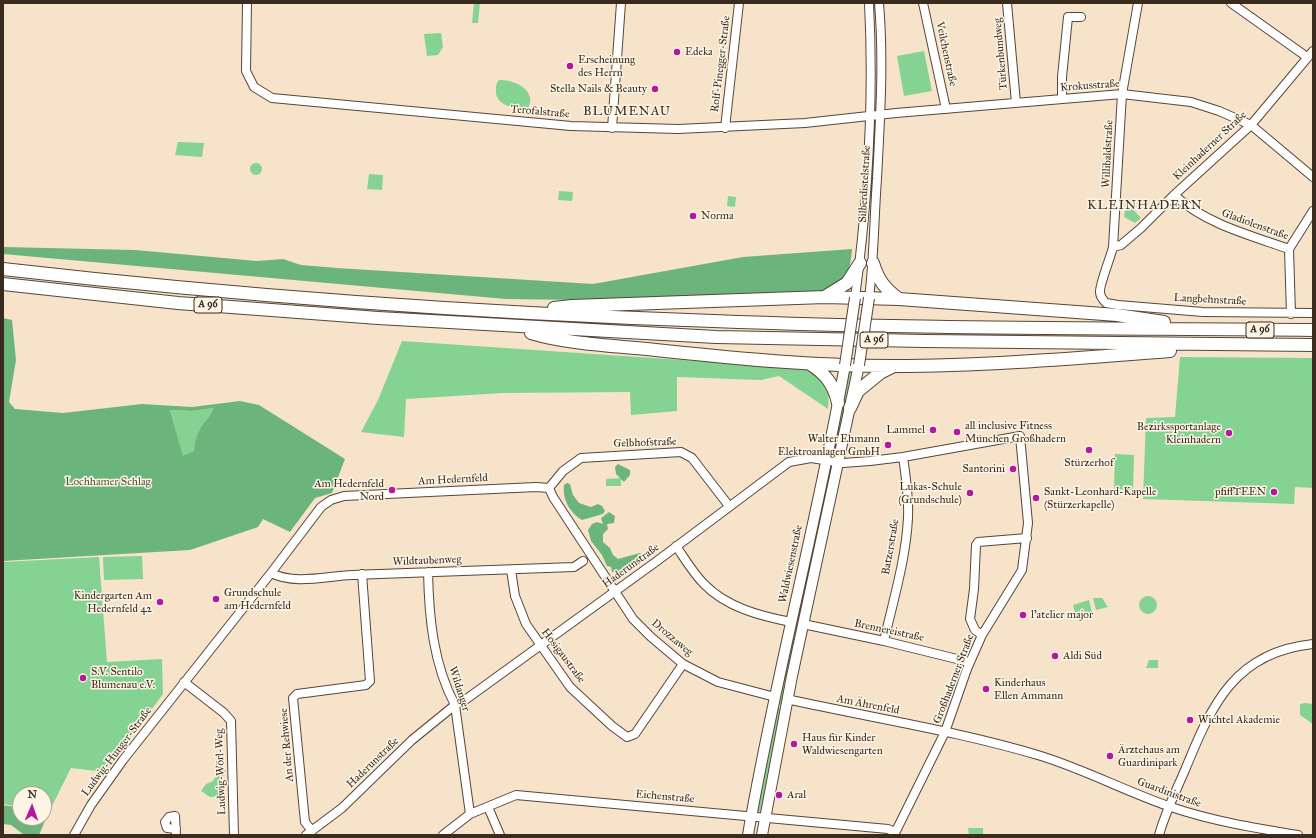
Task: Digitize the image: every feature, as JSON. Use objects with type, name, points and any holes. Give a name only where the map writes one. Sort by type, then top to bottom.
[{"type":"highway","points":[[825,297],[847,283],[860,263]]},
{"type":"highway","points":[[873,264],[881,283],[887,290],[899,299]]},
{"type":"highway","name":"A 96","points":[[3,269],[180,288],[362,302],[527,312],[738,322],[926,326],[1313,330]]},
{"type":"highway","name":"A 96","points":[[3,284],[186,303],[507,326],[716,337],[1313,345]]},
{"type":"highway","points":[[527,312],[572,306],[825,297],[868,298],[1116,315],[1207,329]]},
{"type":"highway","points":[[507,326],[538,335],[573,341],[718,357],[809,364],[845,365],[893,366],[1104,356],[1241,344]]},
{"type":"highway","points":[[809,364],[822,372],[833,385],[838,403]]},
{"type":"highway","points":[[850,408],[858,391],[880,373],[893,366]]},
{"type":"main road","name":"Waldwiesenstraße","points":[[748,835],[775,697],[838,403],[855,298]]},
{"type":"main road","name":"Silberdistelstraße","points":[[858,365],[868,298]]},
{"type":"main road","points":[[762,835],[787,699],[858,365]]},
{"type":"street","name":"Terofalstraße","points":[[247,3],[246,71],[254,87],[258,91],[272,98],[525,122],[612,128],[725,128],[805,123],[870,116]]},
{"type":"street","points":[[612,128],[621,3]]},
{"type":"street","name":"Rolf-Pinegger-Straße","points":[[725,128],[740,3]]},
{"type":"street","name":"Silberdistelstraße","points":[[855,298],[865,211],[870,116],[872,73],[869,3]]},
{"type":"street","name":"Silberdistelstraße","points":[[868,298],[873,264],[881,114],[881,35],[879,3]]},
{"type":"street","name":"Veilchenstraße","points":[[923,3],[946,109]]},
{"type":"street","name":"Türkenbundweg","points":[[1007,3],[1016,103]]},
{"type":"street","name":"Willibaldstraße","points":[[1106,303],[1099,291],[1112,247],[1122,94],[1138,3]]},
{"type":"street","points":[[1231,3],[1310,54]]},
{"type":"street","points":[[1062,98],[1062,77],[1068,17],[1081,17]]},
{"type":"street","name":"Kleinhaderner Straße","points":[[1112,247],[1121,245],[1251,125],[1310,54]]},
{"type":"street","name":"Krokusstraße","points":[[870,116],[1062,98],[1122,94],[1192,102],[1219,111],[1251,125],[1312,174]]},
{"type":"street","name":"Gladiolenstraße","points":[[1174,195],[1188,208],[1212,222],[1289,249]]},
{"type":"street","points":[[1291,314],[1289,249],[1313,211]]},
{"type":"street","name":"Langbehnstraße","points":[[1106,303],[1203,312],[1313,313]]},
{"type":"street","name":"Haderunstraße","points":[[309,833],[342,808],[412,740],[455,705],[465,700],[615,592],[789,462],[811,458],[838,463],[903,457],[1020,436]]},
{"type":"street","name":"Großhaderner Straße","points":[[894,834],[945,732],[969,662],[982,635],[1022,570],[1027,538],[1027,499],[1020,436]]},
{"type":"street","name":"Gelbhofstraße","points":[[550,488],[563,470],[581,458],[681,452],[692,458],[729,506]]},
{"type":"street","name":"Batzerstraße","points":[[884,641],[906,540],[908,488],[903,457]]},
{"type":"street","name":"Am Hedernfeld","points":[[271,573],[321,507],[331,500],[354,496],[532,487],[550,488]]},
{"type":"street","points":[[550,488],[553,497],[615,592]]},
{"type":"street","points":[[982,635],[975,630],[970,619],[974,589],[976,545],[978,542],[1027,538]]},
{"type":"street","points":[[676,546],[695,574],[715,594],[751,612],[791,622]]},
{"type":"street","name":"Wildtaubenweg","points":[[271,573],[282,579],[362,574],[574,567],[583,561]]},
{"type":"street","name":"Hosigaustraße","points":[[511,570],[519,611],[540,645],[570,687],[612,726],[627,737],[634,734],[683,664]]},
{"type":"street","name":"Wildanger","points":[[428,572],[429,608],[435,650],[449,694],[455,705],[470,814]]},
{"type":"street","name":"Ludwig-Hunger-Straße","points":[[74,835],[91,805],[109,779],[271,573]]},
{"type":"street","name":"An der Rehwiese","points":[[309,833],[305,822],[293,698],[297,694],[366,685],[370,681],[362,574]]},
{"type":"street","name":"Drozzaweg","points":[[615,592],[638,623],[651,637],[683,664],[718,682],[775,697]]},
{"type":"street","name":"Brennereistraße","points":[[803,624],[884,641],[969,662]]},
{"type":"street","points":[[1159,835],[1195,745],[1214,707],[1228,686],[1256,661],[1271,653],[1313,644]]},
{"type":"street","name":"Ludwig-Wörl-Weg","points":[[184,682],[224,713],[231,721],[234,835]]},
{"type":"street","name":"Am Ährenfeld","points":[[787,699],[945,732]]},
{"type":"street","name":"Guardinistraße","points":[[945,732],[1042,756],[1089,773],[1169,807],[1235,824],[1298,835]]},
{"type":"street","name":"Eichenstraße","points":[[443,835],[470,814],[516,794],[888,829],[894,834]]},
{"type":"street","points":[[488,807],[500,835]]},
{"type":"green space","points":[[474,3],[480,3],[478,23],[472,23]]},
{"type":"green space","points":[[441,33],[443,47],[438,55],[427,56],[424,34]]},
{"type":"green space","points":[[924,51],[932,91],[904,96],[897,56]]},
{"type":"green space","points":[[499,80],[511,81],[527,91],[530,96],[528,108],[517,108],[502,103],[497,95],[496,88]]},
{"type":"green space","points":[[178,142],[204,143],[202,157],[175,155]]},
{"type":"green space","points":[[256,163],[260,165],[262,169],[260,173],[256,175],[252,173],[250,169],[252,165]]},
{"type":"green space","points":[[369,174],[383,175],[382,190],[367,189]]},
{"type":"green space","points":[[559,191],[573,192],[572,201],[558,200]]},
{"type":"green space","points":[[728,196],[736,197],[735,207],[727,206]]},
{"type":"green space","points":[[1131,199],[1134,205],[1131,207],[1141,218],[1135,223],[1124,217],[1126,202]]},
{"type":"green space","points":[[3,247],[135,250],[257,261],[283,259],[301,265],[337,268],[593,284],[743,257],[852,249],[850,266],[845,276],[836,284],[822,292],[574,300],[506,299],[3,254]]},
{"type":"green space","name":"Lochhamer Schlag","points":[[3,318],[12,320],[16,360],[9,402],[15,409],[63,413],[142,404],[192,407],[240,401],[259,405],[345,459],[332,493],[315,498],[290,532],[263,519],[258,527],[190,550],[3,561]],"holes":[[[213,408],[199,432],[194,451],[183,456],[170,410],[192,411]]]},
{"type":"green space","points":[[402,341],[815,369],[829,389],[828,409],[779,376],[761,380],[677,377],[677,411],[631,415],[630,392],[503,393],[406,399],[404,437],[361,432],[378,400]]},
{"type":"green space","name":"Bezirkssportanlage Kleinhadern","points":[[1180,357],[1313,358],[1313,488],[1295,487],[1294,504],[1143,499],[1146,418],[1175,417]]},
{"type":"green space","points":[[847,368],[852,368],[836,449],[834,449]]},
{"type":"green space","points":[[213,408],[210,416],[198,432],[194,451],[183,457],[170,410],[192,411]]},
{"type":"green space","points":[[1115,454],[1134,455],[1133,490],[1114,489]]},
{"type":"green space","points":[[618,464],[630,470],[630,475],[624,482],[616,474],[615,467]]},
{"type":"green space","points":[[826,473],[830,474],[820,521],[821,527],[799,632],[792,630]]},
{"type":"green space","points":[[621,478],[621,486],[606,486],[606,479]]},
{"type":"green space","points":[[567,483],[570,484],[573,495],[579,503],[591,507],[598,504],[602,506],[605,511],[603,514],[582,520],[574,514],[564,495],[564,485]]},
{"type":"green space","points":[[609,512],[615,516],[614,523],[607,524],[608,529],[603,534],[603,542],[610,548],[613,555],[618,559],[640,553],[644,557],[634,568],[622,574],[612,572],[611,567],[607,566],[602,555],[591,541],[588,530],[592,524],[597,522],[603,524],[601,518]]},
{"type":"green space","points":[[142,556],[143,579],[104,580],[103,557]]},
{"type":"green space","name":"S.V. Sentilo Blumenau e.V.","points":[[99,557],[107,662],[162,659],[163,694],[105,772],[71,768],[52,806],[52,786],[12,786],[12,806],[3,804],[3,562]]},
{"type":"green space","points":[[1148,596],[1154,599],[1157,605],[1154,611],[1148,614],[1142,611],[1139,605],[1142,599]]},
{"type":"green space","points":[[1093,598],[1102,598],[1108,607],[1096,610]]},
{"type":"green space","points":[[1089,600],[1092,612],[1076,617],[1073,605]]},
{"type":"green space","points":[[791,633],[798,634],[782,705],[776,704]]},
{"type":"green space","points":[[1149,660],[1158,660],[1158,668],[1146,668]]},
{"type":"green space","points":[[1300,704],[1313,704],[1313,724],[1300,715]]},
{"type":"green space","points":[[775,707],[782,708],[762,812],[755,811]]},
{"type":"green space","points":[[221,768],[226,771],[220,781],[225,791],[220,796],[210,797],[201,791],[206,784],[213,781]]},
{"type":"green space","points":[[3,805],[12,807],[12,826],[3,824]]},
{"type":"green space","points":[[12,826],[43,826],[39,835],[24,835]]},
{"type":"green space","points":[[968,828],[983,828],[983,835],[969,835]]},
{"type":"place","name":"Edeka","points":[[677,52]]},
{"type":"place","name":"Erscheinung des Herrn","points":[[570,66]]},
{"type":"place","name":"Stella Nails & Beauty","points":[[655,89]]},
{"type":"place","name":"Norma","points":[[693,216]]},
{"type":"place","name":"Lammel","points":[[933,430]]},
{"type":"place","name":"all inclusive Fitness München Großhadern","points":[[957,432]]},
{"type":"place","name":"Bezirkssportanlage Kleinhadern","points":[[1229,433]]},
{"type":"place","name":"Walter Ehmann Elektroanlagen GmbH","points":[[888,445]]},
{"type":"place","name":"Stürzerhof","points":[[1089,450]]},
{"type":"place","name":"Santorini","points":[[1013,469]]},
{"type":"place","name":"Am Hedernfeld Nord","points":[[392,490]]},
{"type":"place","name":"pfiffTEEN","points":[[1274,492]]},
{"type":"place","name":"Lukas-Schule (Grundschule)","points":[[970,493]]},
{"type":"place","name":"Sankt-Leonhard-Kapelle (Stürzerkapelle)","points":[[1036,498]]},
{"type":"place","name":"Grundschule am Hedernfeld","points":[[216,599]]},
{"type":"place","name":"Kindergarten Am Hedernfeld 42","points":[[160,602]]},
{"type":"place","name":"l'atelier major","points":[[1023,615]]},
{"type":"place","name":"Aldi Süd","points":[[1055,656]]},
{"type":"place","name":"S.V. Sentilo Blumenau e.V.","points":[[83,678]]},
{"type":"place","name":"Kinderhaus Ellen Ammann","points":[[986,689]]},
{"type":"place","name":"Wichtel Akademie","points":[[1190,720]]},
{"type":"place","name":"Haus für Kinder Waldwiesengarten","points":[[794,744]]},
{"type":"place","name":"Ärztehaus am Guardinipark","points":[[1110,756]]},
{"type":"place","name":"Aral","points":[[779,795]]},
{"type":"district","name":"BLUMENAU","points":[[627,112]]},
{"type":"district","name":"KLEINHADERN","points":[[1145,206]]}]
